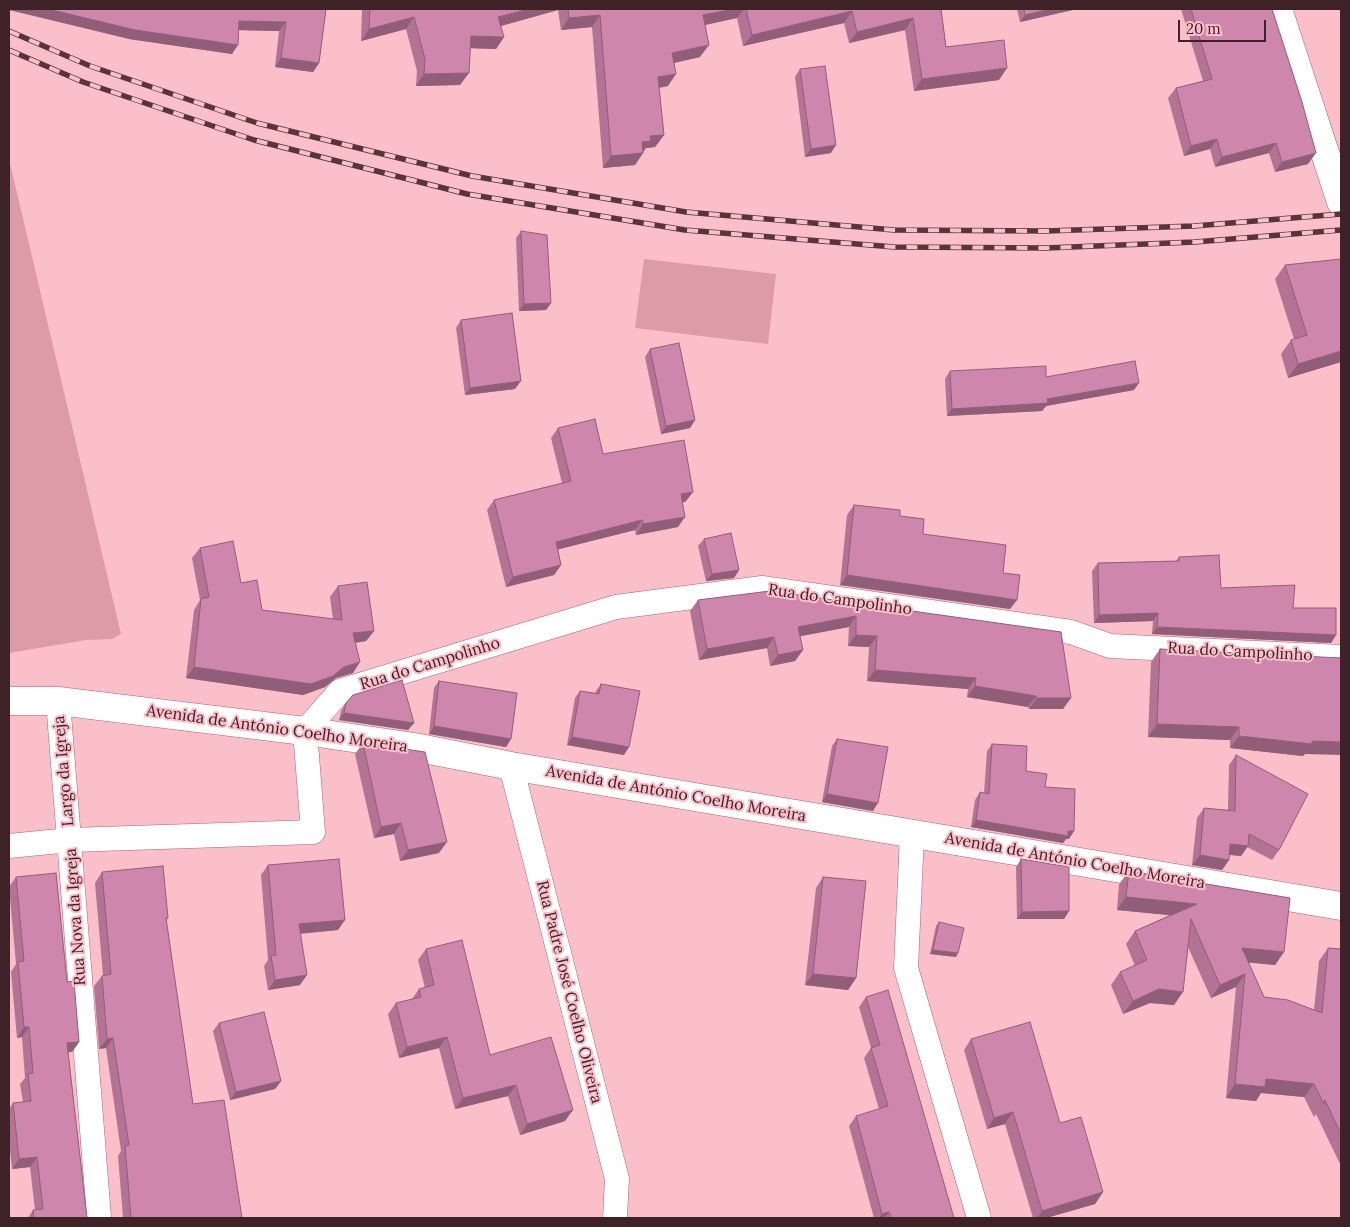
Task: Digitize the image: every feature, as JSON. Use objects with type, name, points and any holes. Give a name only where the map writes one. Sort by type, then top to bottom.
[{"type":"street","points":[[1278,9],[1338,192]]},
{"type":"street","name":"Rua do Campolinho","points":[[305,731],[340,691],[349,688],[616,607],[762,588],[1072,632],[1110,646],[1341,657]]},
{"type":"street","name":"Avenida de António Coelho Moreira","points":[[9,701],[58,701],[305,731],[414,747],[511,766],[1341,906]]},
{"type":"street","name":"Largo da Igreja","points":[[9,846],[70,840],[58,701]]},
{"type":"street","name":"Rua Nova da Igreja","points":[[99,1218],[70,840],[313,832],[305,731]]},
{"type":"street","name":"Rua Padre José Coelho Oliveira","points":[[511,766],[617,1180],[615,1218]]},
{"type":"street","points":[[912,834],[906,968],[979,1218]]},
{"type":"shaded area","points":[[9,159],[121,634],[112,639],[86,640],[9,653]]},
{"type":"shaded area","points":[[644,259],[776,274],[768,344],[635,328]]},
{"type":"building","points":[[48,9],[326,9],[319,63],[281,58],[286,22],[239,21],[238,45],[135,30]]},
{"type":"building","points":[[370,9],[529,9],[498,17],[504,37],[471,36],[469,73],[424,74],[425,59],[414,17],[369,29]]},
{"type":"building","points":[[568,9],[734,9],[703,15],[709,45],[672,53],[676,74],[658,77],[664,135],[650,136],[651,141],[642,142],[643,153],[611,156],[600,15],[569,18]]},
{"type":"building","points":[[746,9],[941,9],[946,47],[1004,40],[1007,68],[922,79],[913,18],[857,32],[852,11],[752,35]]},
{"type":"building","points":[[1024,9],[1050,9],[1025,15]]},
{"type":"building","points":[[1191,9],[1272,9],[1302,102],[1316,153],[1282,162],[1276,143],[1222,157],[1217,139],[1191,146],[1176,88],[1212,79]]},
{"type":"building","points":[[825,66],[836,145],[811,149],[800,69]]},
{"type":"building","points":[[521,231],[547,235],[551,303],[524,304]]},
{"type":"building","points":[[1341,259],[1341,351],[1298,364],[1291,340],[1307,335],[1285,265]]},
{"type":"building","points":[[512,313],[521,381],[470,388],[461,320]]},
{"type":"building","points":[[679,343],[695,420],[666,426],[650,349]]},
{"type":"building","points":[[1135,361],[1139,383],[1047,399],[1048,403],[952,409],[950,371],[1046,366],[1046,377]]},
{"type":"building","points":[[595,419],[603,454],[684,440],[693,492],[681,494],[685,517],[643,524],[642,520],[556,542],[561,565],[513,577],[494,500],[571,481],[558,428]]},
{"type":"building","points":[[854,505],[900,510],[900,516],[924,519],[923,534],[1006,545],[1003,573],[1020,575],[1017,600],[847,575]]},
{"type":"building","points":[[731,533],[739,570],[712,574],[704,539]]},
{"type":"building","points":[[233,541],[241,583],[257,580],[262,610],[342,620],[338,586],[367,582],[374,631],[353,633],[360,662],[344,667],[333,676],[311,684],[194,667],[201,599],[209,597],[200,548]]},
{"type":"building","points":[[1219,555],[1221,588],[1295,585],[1293,608],[1336,608],[1336,635],[1157,627],[1158,613],[1099,615],[1098,563],[1179,561],[1179,557]]},
{"type":"building","points":[[770,591],[1061,632],[1071,698],[1037,698],[1036,696],[975,686],[976,678],[875,670],[877,636],[856,635],[856,616],[798,627],[803,650],[778,655],[774,637],[707,649],[698,600]]},
{"type":"building","points":[[1160,649],[1341,658],[1341,742],[1312,741],[1312,744],[1239,736],[1239,727],[1157,724]]},
{"type":"building","points":[[402,680],[414,723],[344,713],[346,703],[353,695]]},
{"type":"building","points":[[439,681],[517,693],[511,739],[434,726]]},
{"type":"building","points":[[601,684],[640,691],[629,747],[572,737],[580,691],[599,694]]},
{"type":"building","points":[[837,739],[888,747],[878,803],[827,794]]},
{"type":"building","points":[[363,743],[425,752],[447,842],[408,850],[401,823],[381,827]]},
{"type":"building","points":[[992,744],[1027,746],[1026,771],[1047,774],[1045,787],[1075,789],[1074,831],[1068,831],[1068,836],[976,820],[980,792],[989,794]]},
{"type":"building","points":[[1236,755],[1308,794],[1279,850],[1249,834],[1248,846],[1230,844],[1229,860],[1200,855],[1204,808],[1235,811]]},
{"type":"building","points":[[339,859],[345,920],[299,924],[307,975],[275,980],[271,956],[276,955],[268,865]]},
{"type":"building","points":[[1021,859],[1069,867],[1069,911],[1022,912]]},
{"type":"building","points":[[163,866],[168,918],[166,918],[193,1104],[224,1100],[242,1218],[131,1218],[125,1146],[129,1145],[113,1038],[107,1039],[102,976],[111,974],[102,872]]},
{"type":"building","points":[[1129,871],[1290,898],[1284,952],[1242,948],[1264,997],[1288,1000],[1322,1013],[1328,948],[1341,949],[1341,1134],[1325,1100],[1324,1104],[1314,1084],[1266,1079],[1265,1087],[1235,1084],[1245,974],[1220,985],[1191,919],[1183,992],[1159,989],[1133,1001],[1120,972],[1147,960],[1135,931],[1197,904],[1126,897]]},
{"type":"building","points":[[56,873],[67,982],[74,981],[79,1042],[67,1043],[87,1218],[34,1218],[33,1210],[43,1209],[37,1157],[19,1159],[13,1103],[31,1101],[28,1074],[33,1073],[29,1027],[24,1027],[18,962],[24,961],[16,877]]},
{"type":"building","points":[[823,877],[866,881],[856,978],[813,974]]},
{"type":"building","points":[[939,922],[964,928],[958,953],[933,950]]},
{"type":"building","points":[[462,940],[490,1055],[551,1037],[573,1110],[527,1124],[516,1085],[463,1098],[447,1037],[407,1047],[396,1003],[421,997],[419,989],[434,985],[426,949]]},
{"type":"building","points":[[888,990],[954,1218],[891,1218],[889,1212],[882,1214],[856,1116],[888,1106],[871,1048],[880,1045],[866,997]]},
{"type":"building","points":[[264,1012],[281,1081],[236,1092],[219,1023]]},
{"type":"building","points":[[1030,1022],[1060,1123],[1081,1117],[1103,1192],[1042,1211],[1013,1112],[994,1118],[971,1039]]},
{"type":"railway","points":[[9,31],[90,66],[257,123],[472,176],[686,212],[894,230],[1046,231],[1194,226],[1341,214]]},
{"type":"railway","points":[[9,50],[83,82],[254,140],[467,194],[685,230],[894,247],[1046,248],[1195,242],[1341,230]]}]
